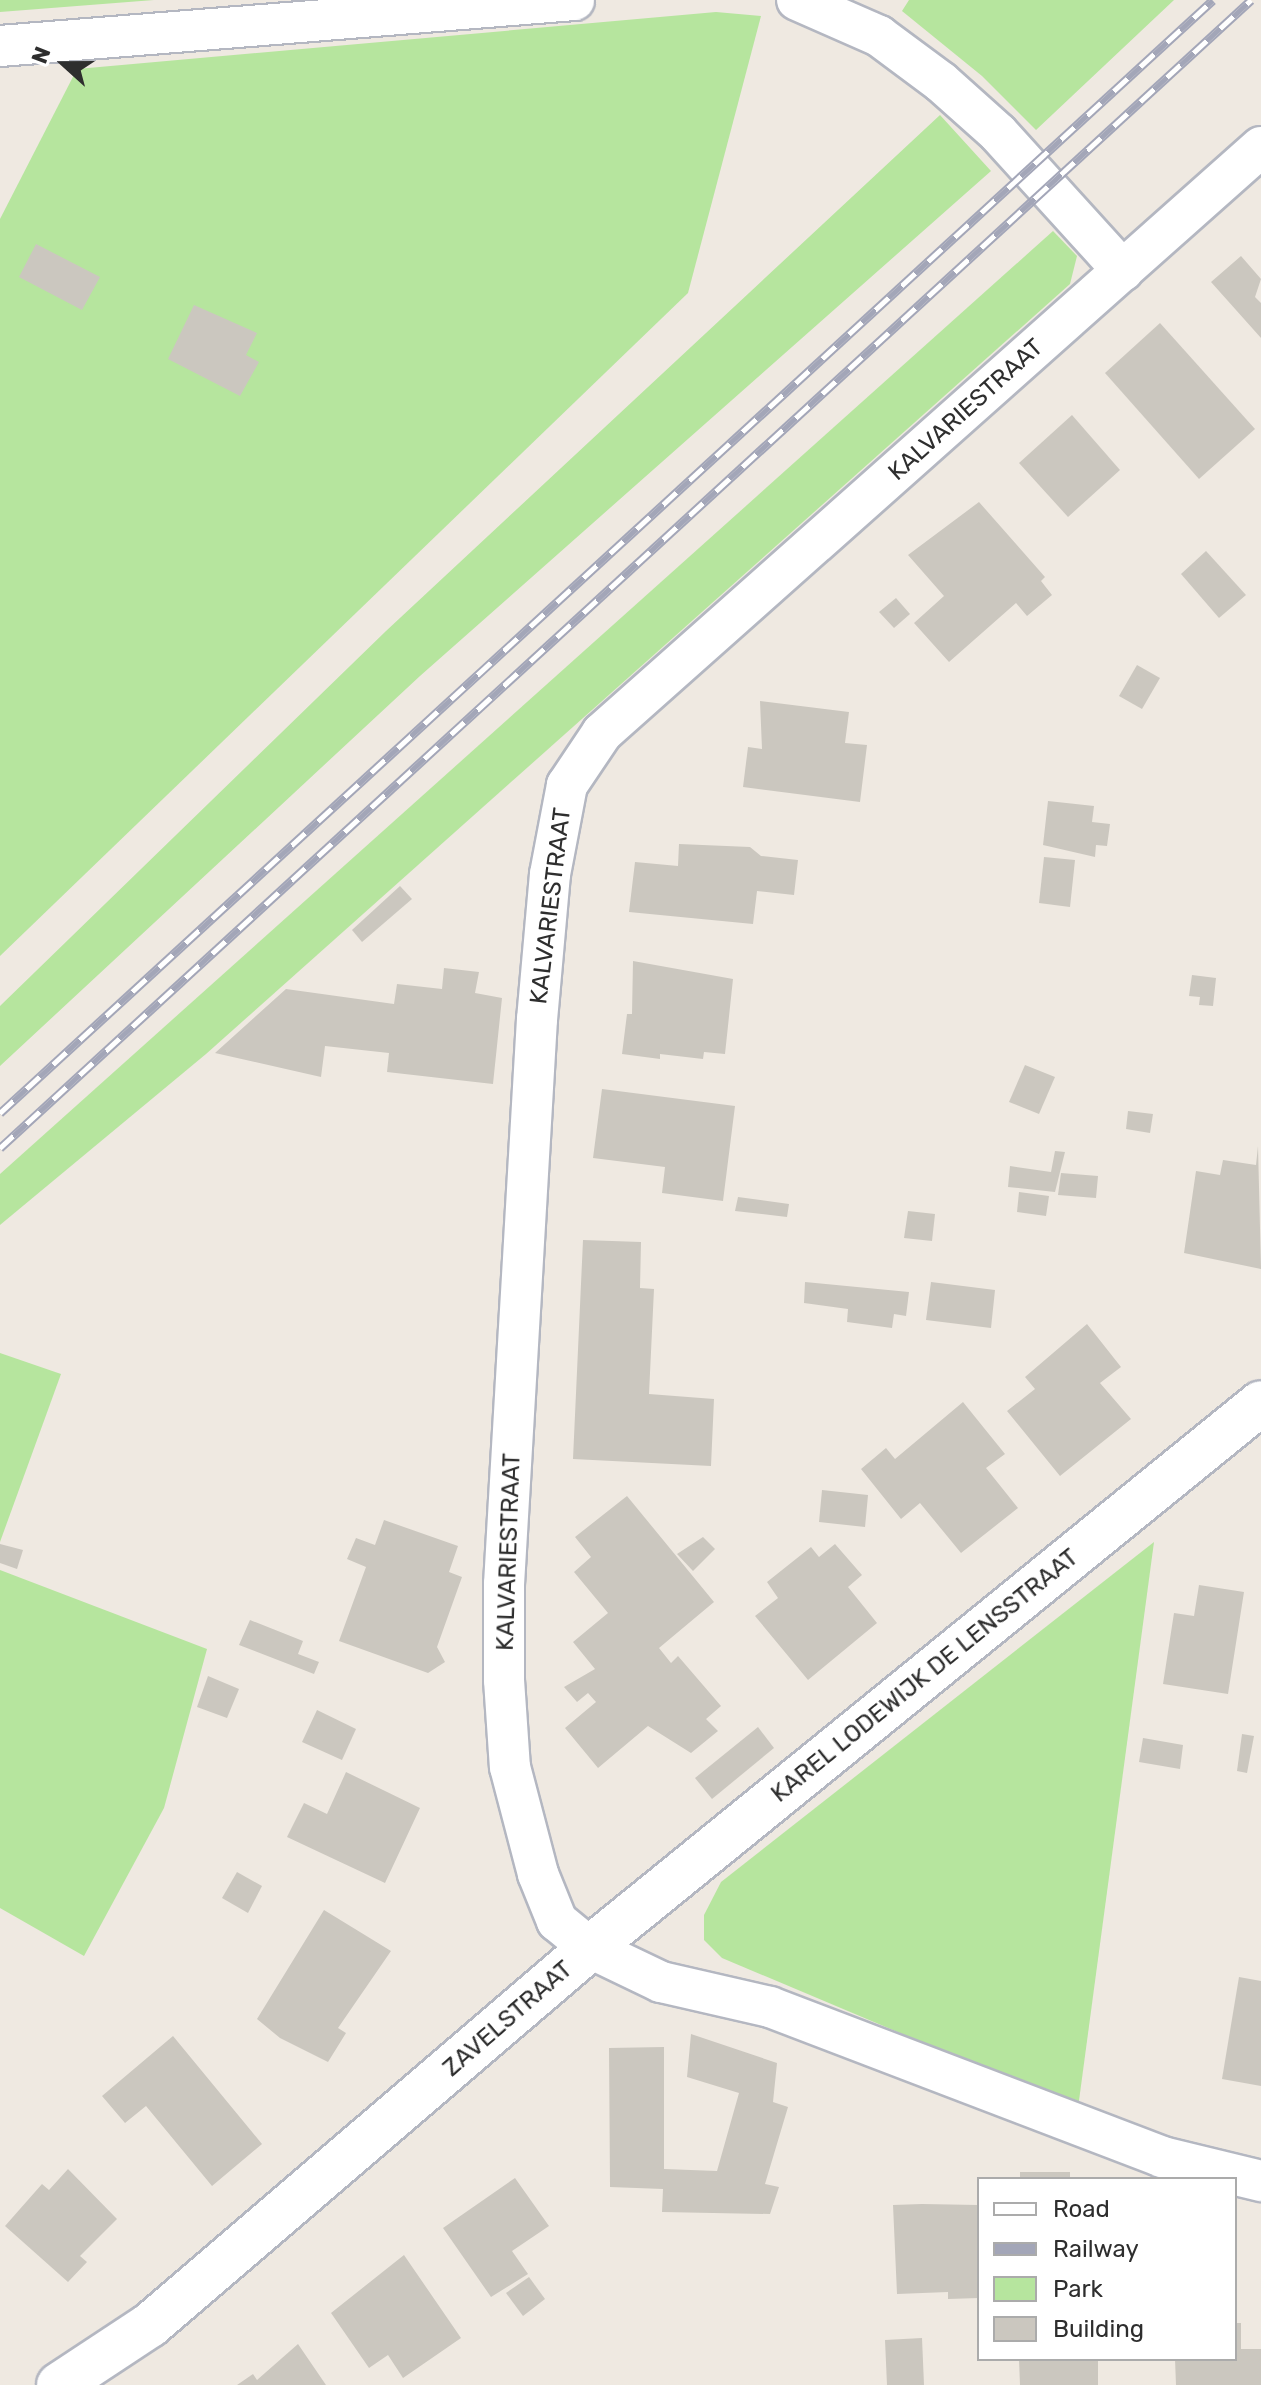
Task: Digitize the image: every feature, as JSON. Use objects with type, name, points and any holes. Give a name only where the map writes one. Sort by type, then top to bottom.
[{"type":"street","points":[[0,46],[574,0]]},
{"type":"street","points":[[797,0],[879,36],[941,82],[998,133],[1123,271]]},
{"type":"street","name":"KALVARIESTRAAT","points":[[590,1948],[557,1921],[538,1874],[510,1767],[504,1680],[504,1584],[537,1019],[550,874],[567,785],[602,733],[1261,147]]},
{"type":"street","name":"KAREL LODEWIJK DE LENSSTRAAT","points":[[590,1948],[1261,1403]]},
{"type":"street","name":"ZAVELSTRAAT","points":[[59,2385],[150,2325],[590,1948],[661,1982],[770,2007],[1162,2157],[1261,2181]]},
{"type":"green space","points":[[0,0],[154,0],[0,12]]},
{"type":"green space","points":[[909,0],[1174,0],[1036,130],[982,76],[902,11]]},
{"type":"green space","points":[[716,12],[761,16],[688,293],[0,956],[0,219],[77,69]]},
{"type":"green space","points":[[940,115],[991,171],[420,676],[0,1066],[0,1006],[386,631]]},
{"type":"green space","points":[[1053,231],[1077,256],[1070,284],[206,1054],[0,1225],[0,1174]]},
{"type":"green space","points":[[0,1353],[61,1374],[0,1542]]},
{"type":"green space","points":[[1154,1542],[1078,2108],[722,1958],[704,1940],[704,1915],[721,1882]]},
{"type":"green space","points":[[0,1570],[207,1649],[164,1808],[84,1956],[0,1908]]},
{"type":"building","points":[[36,244],[100,277],[82,310],[19,277]]},
{"type":"building","points":[[1241,256],[1261,279],[1255,297],[1261,303],[1261,338],[1211,282]]},
{"type":"building","points":[[194,305],[257,333],[246,355],[259,362],[240,396],[168,359]]},
{"type":"building","points":[[1160,323],[1255,429],[1199,479],[1105,373]]},
{"type":"building","points":[[1072,415],[1120,470],[1068,517],[1019,463]]},
{"type":"building","points":[[979,502],[1045,577],[1041,581],[1052,595],[1027,616],[1016,603],[949,662],[914,623],[944,596],[908,555]]},
{"type":"building","points":[[1206,551],[1246,595],[1219,618],[1181,574]]},
{"type":"building","points":[[896,598],[910,614],[894,628],[879,612]]},
{"type":"building","points":[[1137,665],[1160,678],[1142,709],[1119,696]]},
{"type":"building","points":[[760,701],[849,712],[845,743],[867,745],[860,802],[743,787],[748,747],[762,749]]},
{"type":"building","points":[[1048,801],[1094,806],[1092,822],[1110,824],[1107,846],[1096,845],[1095,857],[1043,845]]},
{"type":"building","points":[[679,844],[750,847],[761,856],[798,860],[794,895],[757,891],[753,924],[629,912],[635,862],[678,866]]},
{"type":"building","points":[[1044,857],[1075,860],[1070,907],[1039,903]]},
{"type":"building","points":[[400,886],[412,899],[362,942],[352,930]]},
{"type":"building","points":[[633,961],[733,979],[725,1054],[704,1052],[703,1059],[660,1054],[660,1059],[622,1054],[627,1014],[632,1014]]},
{"type":"building","points":[[444,968],[479,972],[475,993],[502,998],[493,1084],[387,1072],[389,1053],[325,1046],[321,1077],[215,1053],[286,989],[394,1004],[397,984],[442,989]]},
{"type":"building","points":[[1192,975],[1216,978],[1213,1006],[1199,1005],[1200,997],[1189,996]]},
{"type":"building","points":[[1025,1065],[1055,1077],[1039,1114],[1009,1102]]},
{"type":"building","points":[[602,1089],[735,1106],[723,1201],[662,1193],[665,1167],[593,1158]]},
{"type":"building","points":[[1128,1111],[1153,1114],[1150,1133],[1126,1129]]},
{"type":"building","points":[[1258,1146],[1261,1269],[1184,1253],[1196,1171],[1220,1175],[1223,1160],[1256,1165]]},
{"type":"building","points":[[1055,1151],[1065,1152],[1055,1192],[1008,1187],[1010,1166],[1051,1172]]},
{"type":"building","points":[[1061,1173],[1098,1176],[1096,1198],[1058,1195]]},
{"type":"building","points":[[1019,1192],[1049,1196],[1046,1216],[1017,1212]]},
{"type":"building","points":[[738,1197],[789,1204],[787,1217],[735,1211]]},
{"type":"building","points":[[908,1211],[935,1214],[932,1241],[904,1238]]},
{"type":"building","points":[[583,1240],[641,1242],[640,1288],[654,1289],[649,1394],[714,1399],[711,1466],[573,1459]]},
{"type":"building","points":[[805,1282],[909,1292],[906,1316],[894,1314],[892,1328],[847,1322],[848,1309],[804,1303]]},
{"type":"building","points":[[931,1282],[995,1290],[991,1328],[926,1320]]},
{"type":"building","points":[[1087,1324],[1121,1367],[1100,1383],[1131,1419],[1060,1476],[1007,1411],[1035,1389],[1025,1377]]},
{"type":"building","points":[[963,1402],[1005,1454],[986,1468],[1018,1508],[961,1553],[920,1503],[901,1519],[861,1469],[886,1448],[895,1459]]},
{"type":"building","points":[[822,1490],[868,1495],[865,1527],[819,1522]]},
{"type":"building","points":[[627,1496],[714,1602],[659,1648],[671,1663],[678,1656],[721,1706],[706,1719],[718,1731],[691,1753],[648,1726],[598,1768],[565,1728],[596,1702],[588,1693],[577,1702],[564,1687],[595,1669],[573,1642],[608,1613],[574,1572],[591,1557],[575,1537]]},
{"type":"building","points":[[384,1520],[458,1546],[449,1572],[462,1577],[437,1647],[445,1662],[428,1673],[339,1641],[366,1567],[347,1559],[356,1538],[375,1545]]},
{"type":"building","points":[[703,1537],[715,1549],[693,1571],[677,1554]]},
{"type":"building","points":[[0,1544],[23,1550],[17,1569],[0,1563]]},
{"type":"building","points":[[835,1544],[862,1575],[848,1587],[877,1623],[808,1680],[755,1616],[778,1598],[767,1582],[811,1547],[819,1557]]},
{"type":"building","points":[[1199,1585],[1244,1592],[1228,1694],[1163,1684],[1174,1613],[1194,1616]]},
{"type":"building","points":[[250,1620],[303,1641],[298,1654],[319,1662],[314,1674],[239,1645]]},
{"type":"building","points":[[208,1676],[239,1689],[227,1718],[197,1707]]},
{"type":"building","points":[[317,1710],[356,1729],[342,1760],[302,1742]]},
{"type":"building","points":[[758,1727],[774,1748],[712,1799],[695,1778]]},
{"type":"building","points":[[1242,1734],[1254,1736],[1247,1773],[1237,1771]]},
{"type":"building","points":[[1143,1738],[1183,1745],[1180,1769],[1139,1762]]},
{"type":"building","points":[[346,1772],[420,1808],[385,1883],[287,1837],[304,1803],[327,1814]]},
{"type":"building","points":[[237,1872],[262,1886],[248,1913],[222,1898]]},
{"type":"building","points":[[324,1910],[391,1951],[338,2028],[346,2033],[328,2062],[280,2038],[257,2019]]},
{"type":"building","points":[[1239,1977],[1261,1981],[1261,2086],[1222,2079]]},
{"type":"building","points":[[691,2034],[777,2063],[773,2102],[788,2107],[765,2184],[779,2187],[770,2214],[662,2212],[663,2189],[610,2187],[609,2048],[664,2047],[664,2169],[717,2171],[739,2093],[687,2077]]},
{"type":"building","points":[[173,2036],[262,2144],[212,2186],[146,2106],[125,2123],[102,2096]]},
{"type":"building","points":[[68,2169],[117,2219],[80,2256],[87,2262],[68,2282],[5,2226],[42,2184],[49,2190]]},
{"type":"building","points":[[1020,2172],[1070,2172],[1070,2177],[1020,2177]]},
{"type":"building","points":[[515,2178],[549,2226],[512,2251],[528,2274],[491,2297],[443,2228]]},
{"type":"building","points":[[893,2205],[977,2205],[977,2298],[948,2299],[948,2292],[897,2294]]},
{"type":"building","points":[[404,2255],[461,2338],[403,2378],[388,2355],[369,2368],[331,2313]]},
{"type":"building","points":[[529,2277],[545,2299],[523,2316],[506,2293]]},
{"type":"building","points":[[1237,2323],[1241,2323],[1241,2349],[1261,2349],[1261,2385],[1176,2385],[1175,2361],[1237,2361]]},
{"type":"building","points":[[922,2338],[924,2385],[887,2385],[885,2340]]},
{"type":"building","points":[[298,2344],[326,2385],[237,2385],[253,2374],[257,2380]]},
{"type":"building","points":[[1019,2361],[1098,2361],[1098,2385],[1020,2385]]},
{"type":"railway","points":[[0,1113],[1213,0]]},
{"type":"railway","points":[[0,1148],[1251,0]]}]
